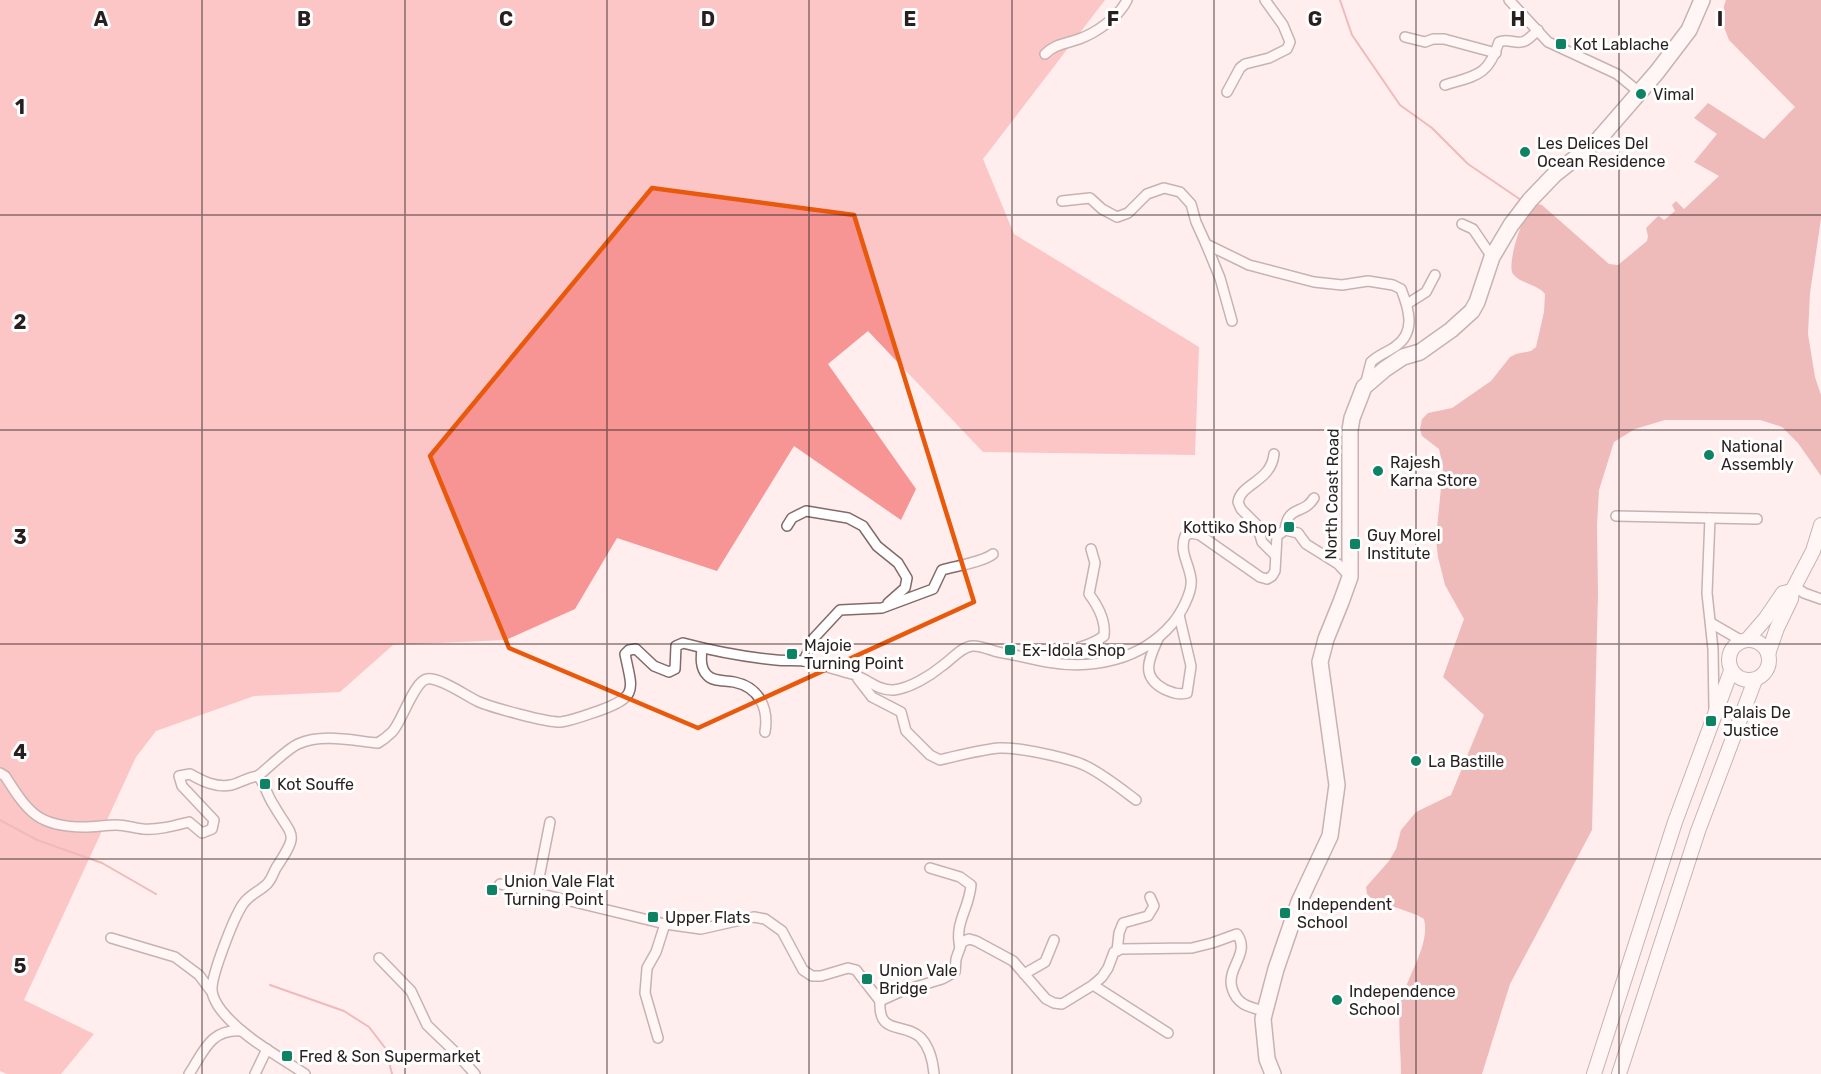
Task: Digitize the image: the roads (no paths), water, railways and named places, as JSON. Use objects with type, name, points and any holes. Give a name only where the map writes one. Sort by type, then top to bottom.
[{"type":"main road","name":"North Coast Road","points":[[1273,1074],[1267,1059],[1263,1019],[1276,969],[1299,902],[1330,836],[1337,785],[1320,662],[1326,639],[1350,577],[1350,430],[1352,418],[1364,387],[1403,357],[1420,352],[1467,316],[1477,302],[1492,257],[1527,204],[1564,166],[1598,140],[1683,40],[1696,17],[1702,0]]},
{"type":"street","points":[[1044,54],[1053,46],[1082,38],[1098,29],[1121,10],[1127,0]]},
{"type":"street","points":[[1227,92],[1240,68],[1245,64],[1269,58],[1287,49],[1290,42],[1283,25],[1265,0]]},
{"type":"street","points":[[1509,0],[1548,42],[1617,74],[1639,92]]},
{"type":"street","points":[[1445,84],[1476,76],[1489,67],[1500,42],[1504,40],[1525,41],[1538,30]]},
{"type":"street","points":[[1405,37],[1425,42],[1444,39],[1496,53]]},
{"type":"street","points":[[1062,201],[1090,198],[1117,218],[1128,213],[1146,194],[1164,188],[1180,192],[1191,204],[1196,222],[1220,278],[1232,321]]},
{"type":"street","points":[[1462,224],[1473,229],[1492,257]]},
{"type":"street","points":[[1206,244],[1249,265],[1314,282],[1342,285],[1368,281],[1393,285],[1401,289],[1407,304],[1408,332],[1404,340],[1371,362],[1364,387]]},
{"type":"street","points":[[1407,304],[1426,292],[1435,275]]},
{"type":"street","points":[[1274,454],[1273,462],[1268,470],[1240,494],[1238,502],[1241,509],[1257,525],[1265,546],[1275,555]]},
{"type":"street","points":[[0,774],[5,776],[24,806],[39,818],[61,826],[116,825],[160,829],[189,822],[202,832],[212,829],[214,820],[182,786],[179,776],[190,774],[205,782],[220,786],[231,785],[258,776],[297,744],[313,740],[378,743],[393,731],[420,683],[429,679],[439,681],[480,703],[560,722],[620,703],[627,697],[631,686],[625,654],[628,650],[636,649],[654,666],[669,672],[675,669],[676,646],[683,643],[777,660],[804,661],[855,675],[880,689],[895,690],[930,674],[969,646],[1048,662],[1076,665],[1101,664],[1131,655],[1147,646],[1159,637],[1183,610],[1192,582],[1182,544],[1185,536],[1191,533],[1200,535],[1260,577],[1267,579],[1275,571],[1276,536],[1284,530],[1290,514],[1307,506],[1314,498]]},
{"type":"street","points":[[787,526],[792,518],[806,511],[840,516],[863,526],[877,546],[898,563],[906,578],[905,588],[882,608]]},
{"type":"street","points":[[1616,516],[1757,519]]},
{"type":"street","points":[[1710,518],[1707,593],[1713,650],[1714,720]]},
{"type":"street","points":[[1768,654],[1791,599],[1793,588],[1813,551],[1821,525]]},
{"type":"street","points":[[1284,530],[1298,533],[1306,544],[1338,564],[1350,577]]},
{"type":"street","points":[[1025,657],[1089,645],[1104,636],[1103,619],[1089,594],[1095,563],[1091,549]]},
{"type":"street","points":[[804,661],[813,639],[840,610],[882,608],[933,590],[942,570],[971,561],[985,560],[993,554]]},
{"type":"street","points":[[1711,623],[1745,640],[1762,645],[1769,659],[1764,674],[1755,680],[1744,680],[1735,675],[1729,667],[1728,656],[1733,646],[1745,640],[1766,618],[1783,593],[1793,588]]},
{"type":"street","points":[[1793,588],[1821,599]]},
{"type":"street","points":[[1159,637],[1149,658],[1149,671],[1153,680],[1161,687],[1179,695],[1187,693],[1191,666],[1179,615]]},
{"type":"street","points":[[702,648],[702,666],[706,675],[712,679],[742,684],[762,702],[767,719],[765,732]]},
{"type":"street","points":[[1594,1074],[1676,822],[1731,671]]},
{"type":"street","points":[[855,675],[872,697],[901,712],[906,731],[930,755],[940,760],[969,752],[1002,748],[1038,753],[1085,765],[1136,800]]},
{"type":"street","points":[[1619,1074],[1698,831],[1755,680]]},
{"type":"street","points":[[211,991],[214,974],[236,916],[244,902],[269,882],[286,855],[292,836],[258,776]]},
{"type":"street","points":[[536,893],[550,822]]},
{"type":"street","points":[[930,868],[960,877],[971,885],[970,896],[957,935],[960,948]]},
{"type":"street","points":[[500,884],[665,924],[701,929],[754,917],[765,919],[782,931],[803,970],[812,976],[821,976],[848,968],[856,970],[880,1001],[879,1013],[890,1027],[911,1032],[920,1037],[932,1059],[934,1074]]},
{"type":"street","points":[[1117,951],[1119,933],[1123,923],[1148,916],[1154,906],[1150,897]]},
{"type":"street","points":[[658,1038],[645,993],[647,968],[656,952],[665,924]]},
{"type":"street","points":[[880,1001],[902,991],[942,980],[955,972],[956,959],[962,942],[969,939],[1013,961],[1046,999],[1062,1004],[1102,977],[1114,952],[1121,949],[1192,948],[1237,934],[1241,941],[1242,951],[1230,980],[1235,998],[1248,1007],[1265,1011]]},
{"type":"street","points":[[111,938],[175,957],[199,975],[211,991],[221,1011],[242,1031],[305,1074]]},
{"type":"street","points":[[1024,974],[1045,962],[1054,940]]},
{"type":"street","points":[[379,958],[411,991],[427,1025],[475,1074]]},
{"type":"street","points":[[1093,985],[1168,1033]]},
{"type":"street","points":[[189,1074],[210,1043],[220,1033],[231,1030],[242,1031]]},
{"type":"street","points":[[255,1074],[267,1049]]},
{"type":"waterway","points":[[1340,0],[1352,35],[1400,105],[1432,128],[1468,164],[1521,200]]},
{"type":"waterway","points":[[0,820],[37,840],[102,863],[156,894]]},
{"type":"waterway","points":[[270,985],[344,1011],[369,1027],[386,1049],[392,1074]]},
{"type":"place","name":"Kot Lablache","points":[[1561,44]]},
{"type":"place","name":"Vimal","points":[[1641,94]]},
{"type":"place","name":"Les Delices Del Ocean Residence","points":[[1525,152]]},
{"type":"place","name":"National Assembly","points":[[1709,455]]},
{"type":"place","name":"Rajesh Karna Store","points":[[1378,471]]},
{"type":"place","name":"Kottiko Shop","points":[[1289,527]]},
{"type":"place","name":"Guy Morel Institute","points":[[1355,544]]},
{"type":"place","name":"Ex-Idola Shop","points":[[1010,650]]},
{"type":"place","name":"Majoie Turning Point","points":[[792,654]]},
{"type":"place","name":"Palais De Justice","points":[[1711,721]]},
{"type":"place","name":"La Bastille","points":[[1416,761]]},
{"type":"place","name":"Kot Souffe","points":[[265,784]]},
{"type":"place","name":"Union Vale Flat Turning Point","points":[[492,890]]},
{"type":"place","name":"Independent School","points":[[1285,913]]},
{"type":"place","name":"Upper Flats","points":[[653,917]]},
{"type":"place","name":"Union Vale Bridge","points":[[867,979]]},
{"type":"place","name":"Independence School","points":[[1337,1000]]},
{"type":"place","name":"Fred & Son Supermarket","points":[[287,1056]]}]
